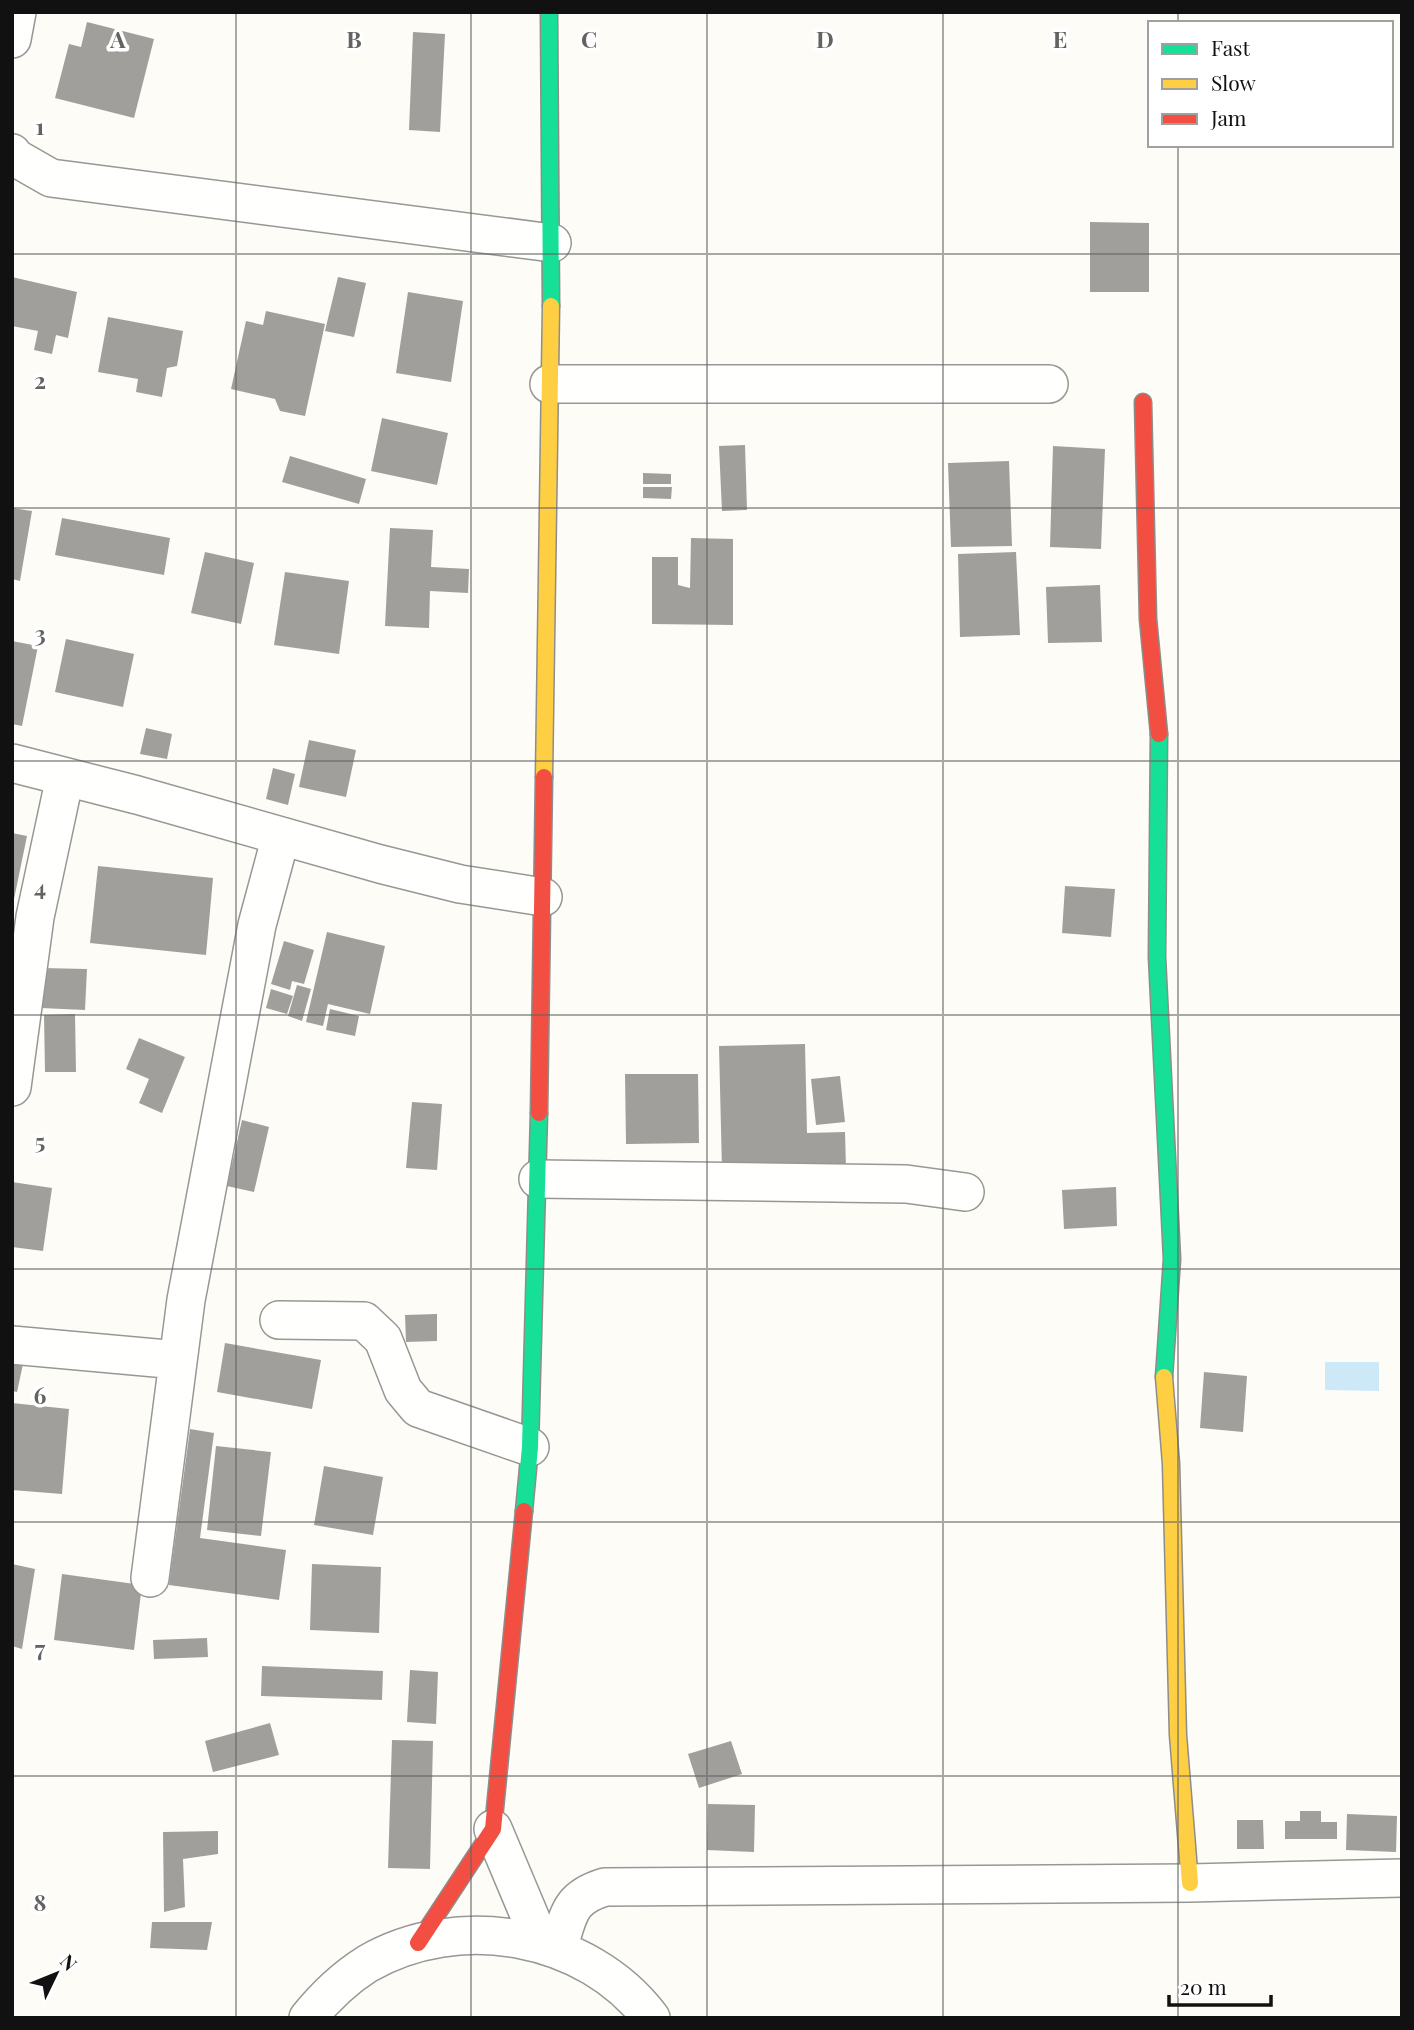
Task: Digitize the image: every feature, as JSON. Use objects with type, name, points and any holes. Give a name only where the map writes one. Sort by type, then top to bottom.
[{"type":"street","points":[[12,39],[17,12]]},
{"type":"street","points":[[418,1943],[493,1829],[530,1447],[543,897],[552,243],[550,12]]},
{"type":"street","points":[[12,153],[51,178],[552,243]]},
{"type":"street","points":[[549,383],[1049,384]]},
{"type":"street","points":[[1143,402],[1148,619],[1159,734],[1157,957],[1172,1259],[1163,1367],[1171,1464],[1178,1735],[1191,1883]]},
{"type":"street","points":[[12,763],[460,884],[543,897]]},
{"type":"street","points":[[12,1087],[34,917],[65,777]]},
{"type":"street","points":[[149,1578],[186,1300],[257,925],[281,836]]},
{"type":"street","points":[[538,1179],[906,1184],[965,1192]]},
{"type":"street","points":[[279,1320],[364,1321],[383,1339],[403,1390],[418,1408],[530,1447]]},
{"type":"street","points":[[12,1345],[178,1360]]},
{"type":"street","points":[[493,1829],[550,1946]]},
{"type":"street","points":[[550,1946],[571,1907],[589,1892],[606,1887],[1191,1883],[1402,1878]]},
{"type":"street","points":[[308,2018],[323,1999],[367,1964],[418,1943],[479,1934],[550,1946],[603,1972],[640,2003],[651,2018]]},
{"type":"water","points":[[1325,1362],[1379,1362],[1379,1391],[1325,1390]]},
{"type":"building","points":[[87,22],[154,39],[134,118],[55,98],[69,44],[81,47]]},
{"type":"building","points":[[413,32],[445,34],[440,132],[409,130]]},
{"type":"building","points":[[1090,222],[1149,223],[1149,292],[1090,292]]},
{"type":"building","points":[[12,277],[77,292],[68,338],[56,335],[52,354],[34,350],[38,331],[12,326]]},
{"type":"building","points":[[338,277],[366,283],[354,337],[325,331]]},
{"type":"building","points":[[408,292],[463,301],[451,382],[396,373]]},
{"type":"building","points":[[266,311],[325,324],[305,416],[280,411],[275,399],[231,389],[246,321],[263,325]]},
{"type":"building","points":[[108,317],[183,331],[177,366],[167,368],[162,397],[136,392],[138,379],[98,372]]},
{"type":"building","points":[[382,418],[448,433],[437,485],[371,471]]},
{"type":"building","points":[[745,445],[747,510],[722,511],[719,446]]},
{"type":"building","points":[[1053,446],[1105,449],[1101,549],[1050,547]]},
{"type":"building","points":[[290,456],[366,479],[359,504],[282,482]]},
{"type":"building","points":[[1009,461],[1012,546],[951,547],[948,463]]},
{"type":"building","points":[[643,473],[671,474],[671,484],[643,484]]},
{"type":"building","points":[[643,487],[672,487],[671,499],[643,498]]},
{"type":"building","points":[[12,508],[32,511],[20,581],[12,579]]},
{"type":"building","points":[[62,518],[170,538],[164,575],[55,555]]},
{"type":"building","points":[[390,528],[433,530],[431,567],[469,569],[468,593],[430,591],[429,628],[385,626]]},
{"type":"building","points":[[691,538],[733,539],[733,625],[652,624],[652,557],[678,557],[678,585],[690,588]]},
{"type":"building","points":[[205,552],[254,563],[241,624],[191,613]]},
{"type":"building","points":[[1016,552],[1020,635],[960,637],[958,554]]},
{"type":"building","points":[[285,572],[349,581],[339,654],[274,645]]},
{"type":"building","points":[[1100,585],[1102,642],[1048,643],[1046,587]]},
{"type":"building","points":[[66,639],[134,654],[123,707],[55,692]]},
{"type":"building","points":[[12,641],[38,646],[22,726],[12,724]]},
{"type":"building","points":[[146,728],[172,734],[167,759],[140,754]]},
{"type":"building","points":[[309,740],[356,750],[346,797],[299,787]]},
{"type":"building","points":[[273,768],[295,774],[288,805],[266,799]]},
{"type":"building","points":[[12,833],[27,836],[13,904],[12,904]]},
{"type":"building","points":[[98,866],[213,878],[206,955],[90,943]]},
{"type":"building","points":[[1065,886],[1115,889],[1111,937],[1062,933]]},
{"type":"building","points":[[327,932],[385,946],[370,1014],[328,1004],[323,1026],[306,1022]]},
{"type":"building","points":[[284,941],[314,950],[304,984],[292,981],[290,990],[271,984]]},
{"type":"building","points":[[42,968],[87,969],[85,1010],[41,1008]]},
{"type":"building","points":[[297,985],[311,989],[302,1021],[288,1016]]},
{"type":"building","points":[[271,989],[293,996],[287,1014],[266,1008]]},
{"type":"building","points":[[330,1009],[359,1016],[355,1036],[326,1030]]},
{"type":"building","points":[[75,1014],[76,1072],[45,1072],[44,1015]]},
{"type":"building","points":[[139,1038],[185,1057],[162,1113],[139,1103],[149,1079],[126,1069]]},
{"type":"building","points":[[805,1044],[807,1133],[845,1132],[846,1168],[722,1170],[719,1046]]},
{"type":"building","points":[[625,1074],[698,1074],[699,1143],[626,1144]]},
{"type":"building","points":[[840,1076],[845,1122],[816,1125],[811,1079]]},
{"type":"building","points":[[412,1102],[442,1104],[437,1170],[406,1168]]},
{"type":"building","points":[[242,1120],[269,1127],[254,1192],[227,1186]]},
{"type":"building","points":[[12,1182],[52,1188],[43,1251],[12,1247]]},
{"type":"building","points":[[1116,1187],[1117,1226],[1064,1229],[1062,1190]]},
{"type":"building","points":[[437,1314],[437,1341],[406,1342],[405,1315]]},
{"type":"building","points":[[225,1343],[321,1360],[312,1409],[217,1392]]},
{"type":"building","points":[[12,1362],[23,1364],[17,1392],[12,1391]]},
{"type":"building","points":[[1204,1372],[1247,1376],[1243,1432],[1200,1428]]},
{"type":"building","points":[[12,1403],[69,1409],[62,1494],[12,1490]]},
{"type":"building","points":[[190,1429],[214,1433],[200,1538],[286,1550],[279,1600],[169,1585]]},
{"type":"building","points":[[216,1446],[271,1452],[261,1536],[207,1530]]},
{"type":"building","points":[[324,1466],[383,1477],[373,1535],[314,1525]]},
{"type":"building","points":[[12,1564],[35,1569],[22,1649],[12,1646]]},
{"type":"building","points":[[312,1564],[381,1567],[379,1633],[310,1630]]},
{"type":"building","points":[[62,1574],[142,1585],[134,1650],[54,1640]]},
{"type":"building","points":[[207,1638],[208,1657],[154,1659],[153,1640]]},
{"type":"building","points":[[262,1666],[383,1671],[382,1700],[261,1696]]},
{"type":"building","points":[[410,1670],[438,1672],[436,1724],[407,1722]]},
{"type":"building","points":[[270,1723],[279,1755],[213,1772],[205,1741]]},
{"type":"building","points":[[392,1740],[433,1741],[430,1869],[388,1868]]},
{"type":"building","points":[[731,1741],[742,1774],[699,1788],[688,1754]]},
{"type":"building","points":[[708,1804],[755,1805],[754,1852],[707,1850]]},
{"type":"building","points":[[1300,1811],[1321,1811],[1321,1822],[1337,1822],[1337,1839],[1285,1839],[1285,1821],[1300,1821]]},
{"type":"building","points":[[1347,1814],[1397,1816],[1396,1852],[1346,1850]]},
{"type":"building","points":[[1237,1820],[1263,1820],[1264,1849],[1237,1849]]},
{"type":"building","points":[[218,1831],[218,1854],[183,1859],[185,1907],[164,1912],[163,1832]]},
{"type":"building","points":[[152,1922],[212,1922],[207,1950],[150,1948]]},
{"type":"traffic: fast","points":[[549,12],[551,306]]},
{"type":"traffic: fast","points":[[1159,734],[1157,957],[1172,1259],[1164,1377]]},
{"type":"traffic: fast","points":[[524,1511],[530,1447],[539,1113]]},
{"type":"traffic: slow","points":[[544,777],[551,306]]},
{"type":"traffic: slow","points":[[1164,1377],[1171,1464],[1178,1735],[1190,1883]]},
{"type":"traffic: jam","points":[[1143,402],[1148,619],[1159,734]]},
{"type":"traffic: jam","points":[[539,1113],[544,777]]},
{"type":"traffic: jam","points":[[418,1943],[493,1829],[524,1511]]}]
